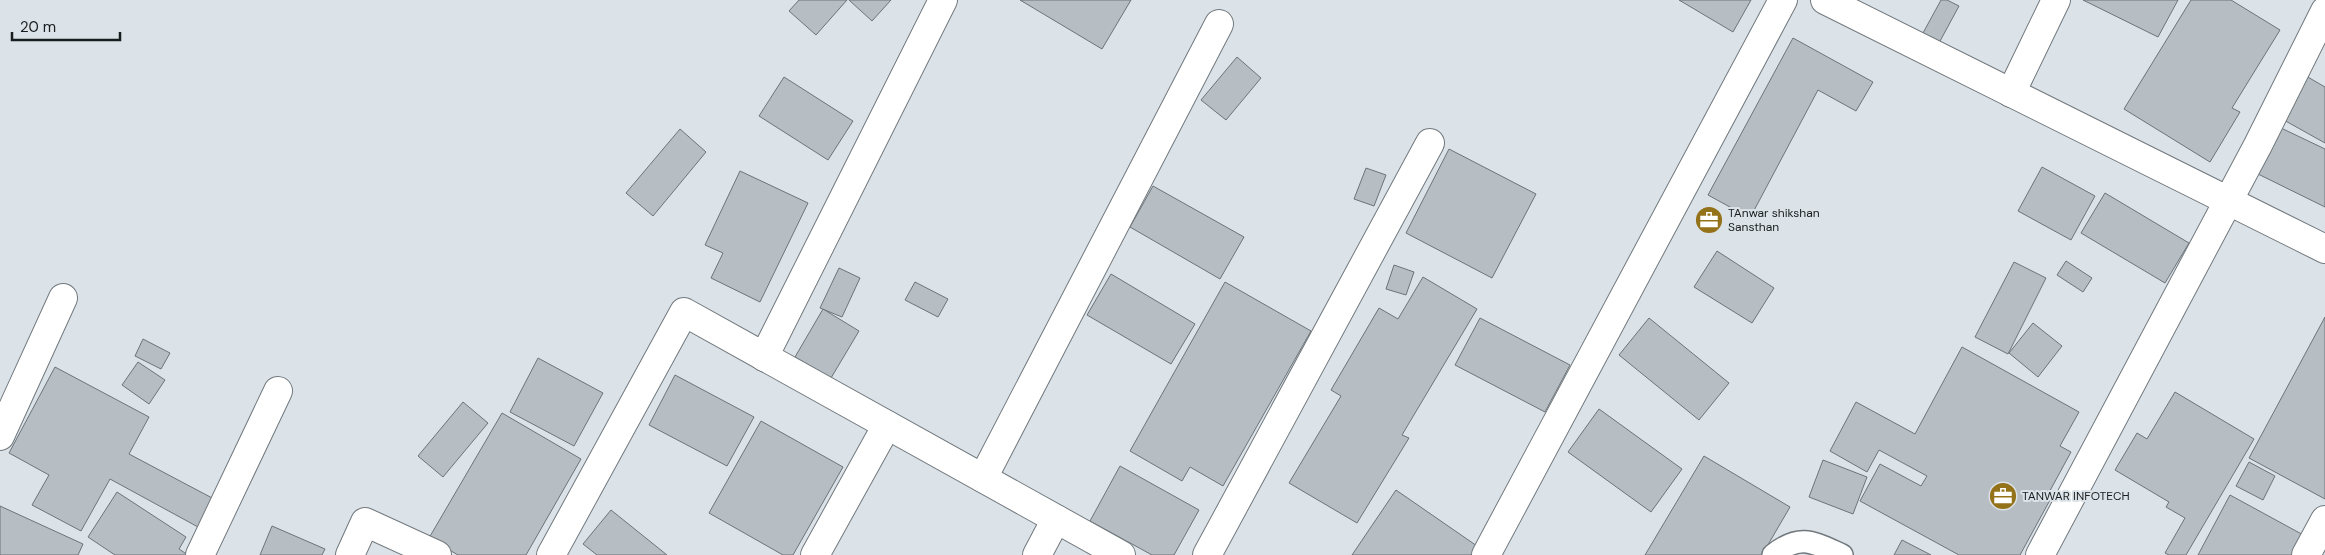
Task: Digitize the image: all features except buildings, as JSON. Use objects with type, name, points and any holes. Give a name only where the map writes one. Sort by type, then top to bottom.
[{"type":"street","points":[[764,356],[943,0]]},
{"type":"street","points":[[1486,555],[1783,0]]},
{"type":"street","points":[[1825,0],[2325,249]]},
{"type":"street","points":[[2011,94],[2056,0]]},
{"type":"street","points":[[2040,555],[2228,202],[2325,11]]},
{"type":"street","points":[[983,478],[1219,24]]},
{"type":"street","points":[[1207,555],[1430,143]]},
{"type":"street","points":[[0,436],[63,298]]},
{"type":"street","points":[[551,555],[684,312],[1121,555]]},
{"type":"street","points":[[200,555],[278,391]]},
{"type":"street","points":[[815,555],[887,425]]},
{"type":"street","points":[[1037,555],[1056,519]]},
{"type":"street","points":[[2306,555],[2325,520]]},
{"type":"street","points":[[350,555],[365,522],[437,555]]},
{"type":"lane","points":[[1773,555],[1786,544],[1804,540],[1842,555]]},
{"type":"place","name":"TAnwar shikshan Sansthan","points":[[1709,220]]},
{"type":"place","name":"TANWAR INFOTECH","points":[[2003,496]]}]
